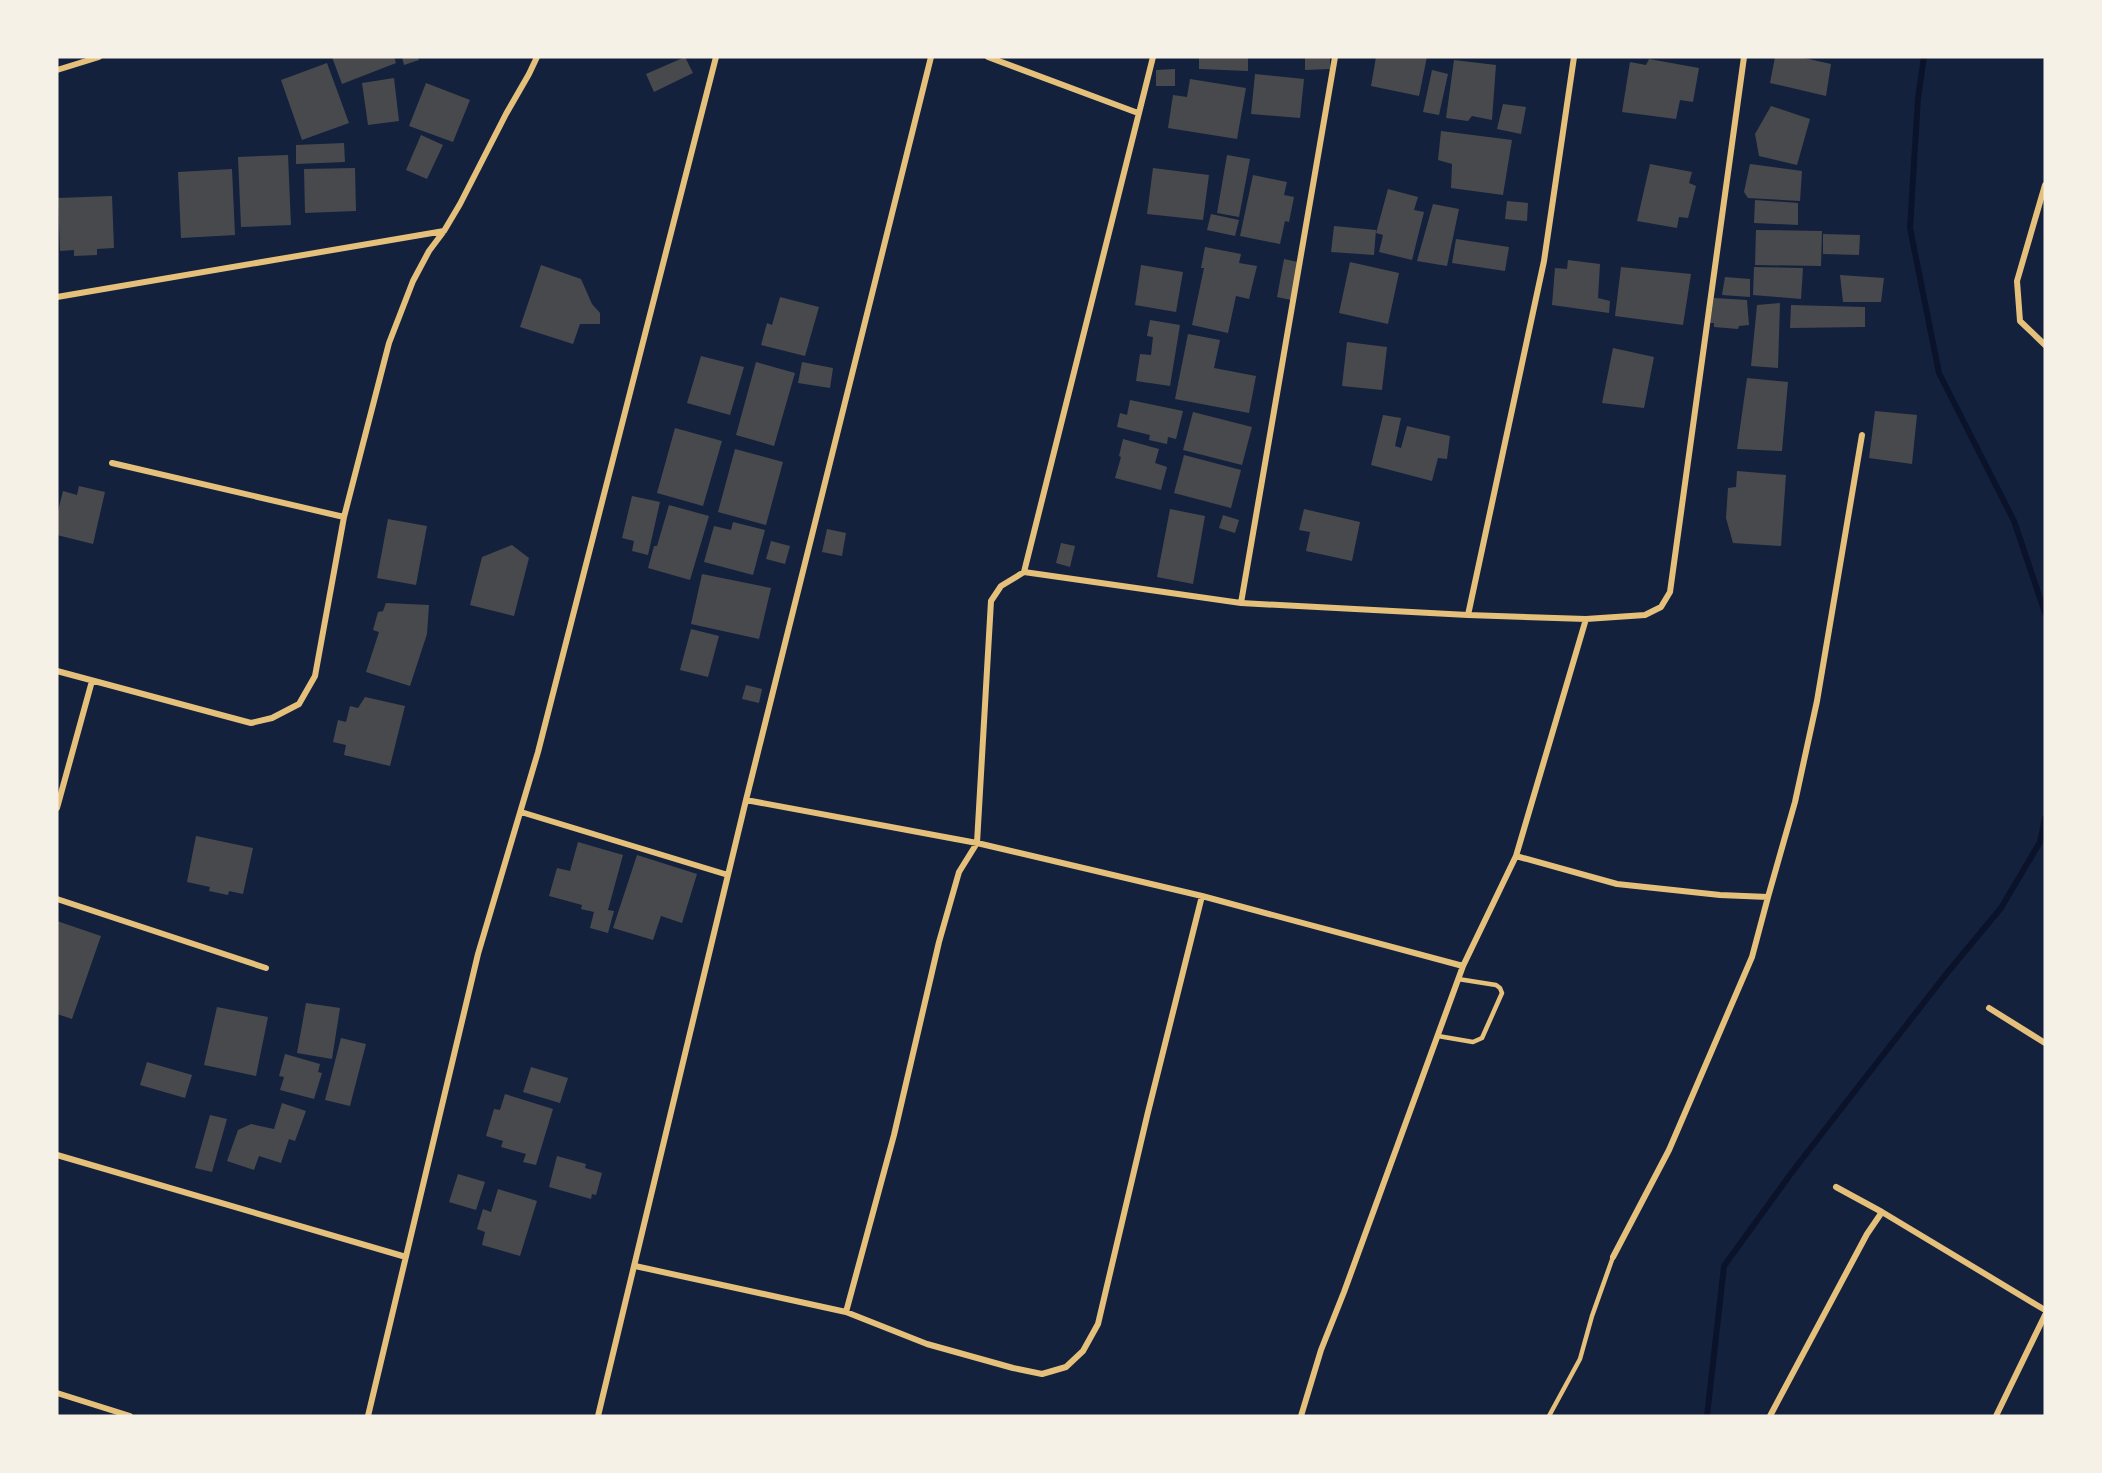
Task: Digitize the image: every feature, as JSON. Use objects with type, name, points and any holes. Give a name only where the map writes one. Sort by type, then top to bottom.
[{"type":"street","points":[[57,70],[99,57]]},
{"type":"street","points":[[57,671],[251,723],[272,718],[299,704],[315,676],[344,517],[389,343],[413,281],[429,251],[444,231],[537,57]]},
{"type":"street","points":[[368,1416],[478,954],[521,812],[716,57]]},
{"type":"street","points":[[598,1416],[746,800],[930,57]]},
{"type":"street","points":[[988,57],[1138,113]]},
{"type":"street","points":[[1024,572],[1153,57]]},
{"type":"street","points":[[1241,603],[1335,57]]},
{"type":"street","points":[[1468,615],[1544,261],[1574,57]]},
{"type":"street","points":[[846,1312],[894,1135],[939,942],[959,872],[976,843],[992,601],[1001,586],[1024,572],[1241,603],[1586,619],[1645,615],[1661,607],[1670,592],[1744,57]]},
{"type":"street","points":[[2045,185],[2017,281],[2020,321],[2045,345]]},
{"type":"street","points":[[57,297],[444,231]]},
{"type":"street","points":[[1612,1257],[1669,1150],[1752,957],[1795,802],[1817,701],[1862,435]]},
{"type":"street","points":[[112,463],[344,517]]},
{"type":"street","points":[[1301,1416],[1321,1350],[1458,979],[1516,856],[1586,619]]},
{"type":"street","points":[[57,808],[92,681]]},
{"type":"street","points":[[746,800],[976,843],[1202,896],[1463,966]]},
{"type":"street","points":[[521,812],[728,875]]},
{"type":"street","points":[[1516,856],[1617,884],[1720,895],[1768,897]]},
{"type":"street","points":[[635,1266],[846,1312],[927,1344],[1013,1368],[1042,1374],[1066,1367],[1083,1351],[1098,1324],[1202,896]]},
{"type":"street","points":[[57,899],[266,968]]},
{"type":"street","points":[[1989,1008],[2045,1043]]},
{"type":"street","points":[[57,1155],[406,1257]]},
{"type":"street","points":[[1836,1187],[2045,1310]]},
{"type":"street","points":[[1770,1416],[1867,1234],[1882,1212]]},
{"type":"street","points":[[1996,1416],[2045,1315]]},
{"type":"street","points":[[57,1393],[129,1416]]},
{"type":"lane","points":[[1438,1036],[1473,1042],[1482,1038],[1502,993],[1496,986],[1458,979]]},
{"type":"lane","points":[[1549,1416],[1581,1359],[1592,1316],[1612,1257]]},
{"type":"building","points":[[332,57],[394,57],[396,63],[342,84]]},
{"type":"building","points":[[402,57],[418,57],[419,60],[404,65]]},
{"type":"building","points":[[685,57],[693,73],[654,92],[646,74]]},
{"type":"building","points":[[1199,57],[1248,57],[1248,71],[1199,69]]},
{"type":"building","points":[[1305,57],[1330,57],[1330,69],[1305,70]]},
{"type":"building","points":[[1376,57],[1427,57],[1419,96],[1371,86]]},
{"type":"building","points":[[1775,57],[1800,57],[1831,64],[1826,96],[1770,83]]},
{"type":"building","points":[[1649,59],[1699,68],[1693,102],[1680,100],[1676,119],[1622,112],[1630,62],[1646,65]]},
{"type":"building","points":[[1454,60],[1496,65],[1492,120],[1472,116],[1468,121],[1446,118]]},
{"type":"building","points":[[327,63],[349,123],[302,140],[281,80]]},
{"type":"building","points":[[1175,69],[1175,86],[1156,86],[1156,70]]},
{"type":"building","points":[[1432,70],[1448,74],[1439,115],[1423,112]]},
{"type":"building","points":[[1255,74],[1304,79],[1300,118],[1251,114]]},
{"type":"building","points":[[394,78],[399,121],[368,125],[362,83]]},
{"type":"building","points":[[1190,79],[1246,88],[1237,139],[1168,128],[1173,95],[1187,97]]},
{"type":"building","points":[[426,83],[470,100],[453,142],[409,126]]},
{"type":"building","points":[[1503,104],[1526,107],[1521,134],[1497,129]]},
{"type":"building","points":[[1771,106],[1810,119],[1797,165],[1759,156],[1755,134]]},
{"type":"building","points":[[1441,131],[1512,140],[1503,195],[1451,188],[1452,164],[1438,160]]},
{"type":"building","points":[[421,135],[443,145],[427,179],[406,170]]},
{"type":"building","points":[[344,143],[345,162],[296,164],[296,145]]},
{"type":"building","points":[[288,155],[291,225],[241,227],[238,157]]},
{"type":"building","points":[[1227,155],[1250,159],[1239,217],[1217,213]]},
{"type":"building","points":[[1650,164],[1692,172],[1689,183],[1696,186],[1688,218],[1679,217],[1677,228],[1637,221]]},
{"type":"building","points":[[1750,164],[1802,171],[1800,201],[1748,198],[1744,192]]},
{"type":"building","points":[[355,168],[356,211],[305,213],[304,169]]},
{"type":"building","points":[[1153,168],[1209,175],[1203,220],[1147,214]]},
{"type":"building","points":[[232,169],[235,235],[181,238],[178,172]]},
{"type":"building","points":[[1253,175],[1287,182],[1284,195],[1294,197],[1289,222],[1285,221],[1280,244],[1240,236]]},
{"type":"building","points":[[1388,189],[1418,197],[1414,210],[1424,212],[1412,260],[1379,252],[1383,235],[1376,233]]},
{"type":"building","points":[[112,196],[114,248],[97,249],[97,255],[74,256],[74,250],[60,251],[58,198]]},
{"type":"building","points":[[1755,200],[1798,203],[1798,225],[1754,223]]},
{"type":"building","points":[[1507,201],[1528,203],[1527,221],[1505,219]]},
{"type":"building","points":[[1433,204],[1459,209],[1447,266],[1417,261]]},
{"type":"building","points":[[1211,214],[1239,220],[1235,236],[1207,230]]},
{"type":"building","points":[[1334,226],[1376,230],[1374,255],[1331,252]]},
{"type":"building","points":[[1756,230],[1822,231],[1821,266],[1755,265]]},
{"type":"building","points":[[1823,234],[1860,235],[1859,255],[1823,254]]},
{"type":"building","points":[[1456,239],[1509,247],[1505,271],[1452,263]]},
{"type":"building","points":[[1205,247],[1241,254],[1239,263],[1257,266],[1249,299],[1236,296],[1228,333],[1192,325],[1204,268],[1201,268]]},
{"type":"building","points":[[1284,259],[1298,262],[1291,300],[1277,297]]},
{"type":"building","points":[[1568,260],[1600,264],[1598,298],[1610,301],[1609,313],[1552,305],[1555,268],[1567,269]]},
{"type":"building","points":[[1350,262],[1399,273],[1388,324],[1339,313]]},
{"type":"building","points":[[541,265],[581,279],[592,304],[600,313],[600,324],[580,324],[573,344],[520,327]]},
{"type":"building","points":[[1141,265],[1183,272],[1176,312],[1135,305]]},
{"type":"building","points":[[1621,267],[1691,274],[1683,325],[1615,316]]},
{"type":"building","points":[[1754,267],[1803,268],[1801,299],[1753,295]]},
{"type":"building","points":[[1840,275],[1884,278],[1881,302],[1843,302]]},
{"type":"building","points":[[1725,277],[1750,279],[1750,297],[1722,295]]},
{"type":"building","points":[[780,297],[819,307],[805,356],[761,345],[767,323],[772,325]]},
{"type":"building","points":[[1714,298],[1747,300],[1749,325],[1739,326],[1738,329],[1714,327],[1714,323],[1710,323]]},
{"type":"building","points":[[1780,303],[1778,368],[1751,366],[1757,305]]},
{"type":"building","points":[[1791,305],[1865,307],[1865,327],[1790,328]]},
{"type":"building","points":[[1150,320],[1180,325],[1170,386],[1136,381],[1140,354],[1151,355],[1153,337],[1147,336]]},
{"type":"building","points":[[1188,334],[1220,340],[1214,368],[1256,376],[1249,413],[1175,399]]},
{"type":"building","points":[[1347,342],[1387,347],[1382,390],[1342,386]]},
{"type":"building","points":[[1613,348],[1654,357],[1644,408],[1602,403]]},
{"type":"building","points":[[701,356],[744,367],[730,415],[687,403]]},
{"type":"building","points":[[756,362],[795,373],[774,446],[736,435]]},
{"type":"building","points":[[802,362],[833,368],[830,388],[798,383]]},
{"type":"building","points":[[1747,378],[1788,382],[1782,451],[1737,449]]},
{"type":"building","points":[[1130,400],[1183,411],[1176,439],[1168,437],[1167,444],[1149,440],[1150,435],[1117,427],[1120,413],[1127,415]]},
{"type":"building","points":[[1875,411],[1917,415],[1912,464],[1869,458]]},
{"type":"building","points":[[1193,412],[1252,427],[1242,465],[1183,450]]},
{"type":"building","points":[[1383,415],[1401,418],[1395,446],[1401,448],[1407,426],[1450,436],[1447,459],[1438,458],[1432,481],[1371,465]]},
{"type":"building","points":[[675,428],[722,441],[703,506],[657,493]]},
{"type":"building","points":[[1123,439],[1159,449],[1155,463],[1167,467],[1161,490],[1115,478]]},
{"type":"building","points":[[735,449],[783,462],[766,525],[718,512]]},
{"type":"building","points":[[1184,455],[1241,470],[1231,508],[1174,493]]},
{"type":"building","points":[[1737,471],[1786,475],[1781,546],[1733,543],[1726,518],[1728,488],[1736,487]]},
{"type":"building","points":[[79,486],[105,492],[93,544],[57,535],[57,515],[63,491],[77,495]]},
{"type":"building","points":[[632,496],[660,502],[648,555],[632,551],[634,541],[622,538]]},
{"type":"building","points":[[669,505],[709,516],[690,580],[648,568]]},
{"type":"building","points":[[1170,509],[1205,516],[1193,584],[1157,577]]},
{"type":"building","points":[[1304,509],[1360,522],[1352,561],[1306,551],[1310,532],[1299,530]]},
{"type":"building","points":[[1223,515],[1239,520],[1235,533],[1219,528]]},
{"type":"building","points":[[388,519],[427,526],[416,585],[377,578]]},
{"type":"building","points":[[733,522],[765,530],[753,575],[704,562],[714,526],[731,530]]},
{"type":"building","points":[[827,529],[846,533],[842,556],[822,552]]},
{"type":"building","points":[[771,541],[790,546],[785,564],[766,559]]},
{"type":"building","points":[[1061,543],[1075,546],[1070,567],[1056,563]]},
{"type":"building","points":[[512,545],[529,558],[514,616],[470,605],[482,557]]},
{"type":"building","points":[[702,574],[771,588],[759,639],[691,624]]},
{"type":"building","points":[[386,603],[429,605],[427,634],[410,686],[366,672],[379,632],[373,630],[378,612],[383,611]]},
{"type":"building","points":[[691,629],[719,636],[708,677],[680,670]]},
{"type":"building","points":[[746,685],[762,689],[759,703],[742,699]]},
{"type":"building","points":[[365,697],[405,706],[390,766],[344,755],[346,745],[333,742],[338,720],[346,722],[350,706],[358,708]]},
{"type":"building","points":[[196,836],[253,848],[243,894],[229,891],[228,895],[209,891],[210,887],[187,882]]},
{"type":"building","points":[[578,842],[623,855],[608,910],[614,911],[608,933],[590,928],[594,912],[581,909],[582,905],[549,896],[557,868],[570,871]]},
{"type":"building","points":[[637,855],[697,874],[682,923],[661,916],[653,940],[613,928]]},
{"type":"building","points":[[57,921],[101,936],[72,1019],[57,1014]]},
{"type":"building","points":[[306,1003],[340,1008],[332,1059],[297,1053]]},
{"type":"building","points":[[217,1007],[268,1017],[256,1076],[204,1065]]},
{"type":"building","points":[[341,1038],[366,1044],[350,1106],[325,1100]]},
{"type":"building","points":[[285,1054],[320,1064],[318,1072],[322,1073],[314,1099],[280,1090],[284,1077],[279,1076]]},
{"type":"building","points":[[147,1062],[192,1075],[185,1098],[140,1085]]},
{"type":"building","points":[[531,1067],[568,1078],[560,1103],[523,1092]]},
{"type":"building","points":[[505,1094],[553,1109],[536,1165],[523,1162],[526,1154],[501,1147],[503,1141],[486,1136],[494,1109],[500,1110]]},
{"type":"building","points":[[282,1103],[306,1111],[295,1141],[289,1139],[281,1163],[259,1156],[254,1170],[227,1161],[238,1130],[251,1124],[274,1129]]},
{"type":"building","points":[[210,1115],[227,1119],[212,1172],[195,1168]]},
{"type":"building","points":[[557,1156],[586,1164],[585,1168],[602,1173],[596,1195],[592,1194],[591,1199],[549,1187]]},
{"type":"building","points":[[458,1174],[485,1182],[476,1210],[449,1202]]},
{"type":"building","points":[[498,1189],[537,1201],[520,1256],[482,1245],[485,1232],[477,1229],[483,1209],[491,1212]]},
{"type":"waterway","points":[[1924,57],[1918,98],[1910,228],[1939,373],[2014,521],[2045,613]]},
{"type":"waterway","points":[[1707,1416],[1724,1266],[1792,1172],[1947,973],[2001,908],[2040,842],[2045,818]]}]
